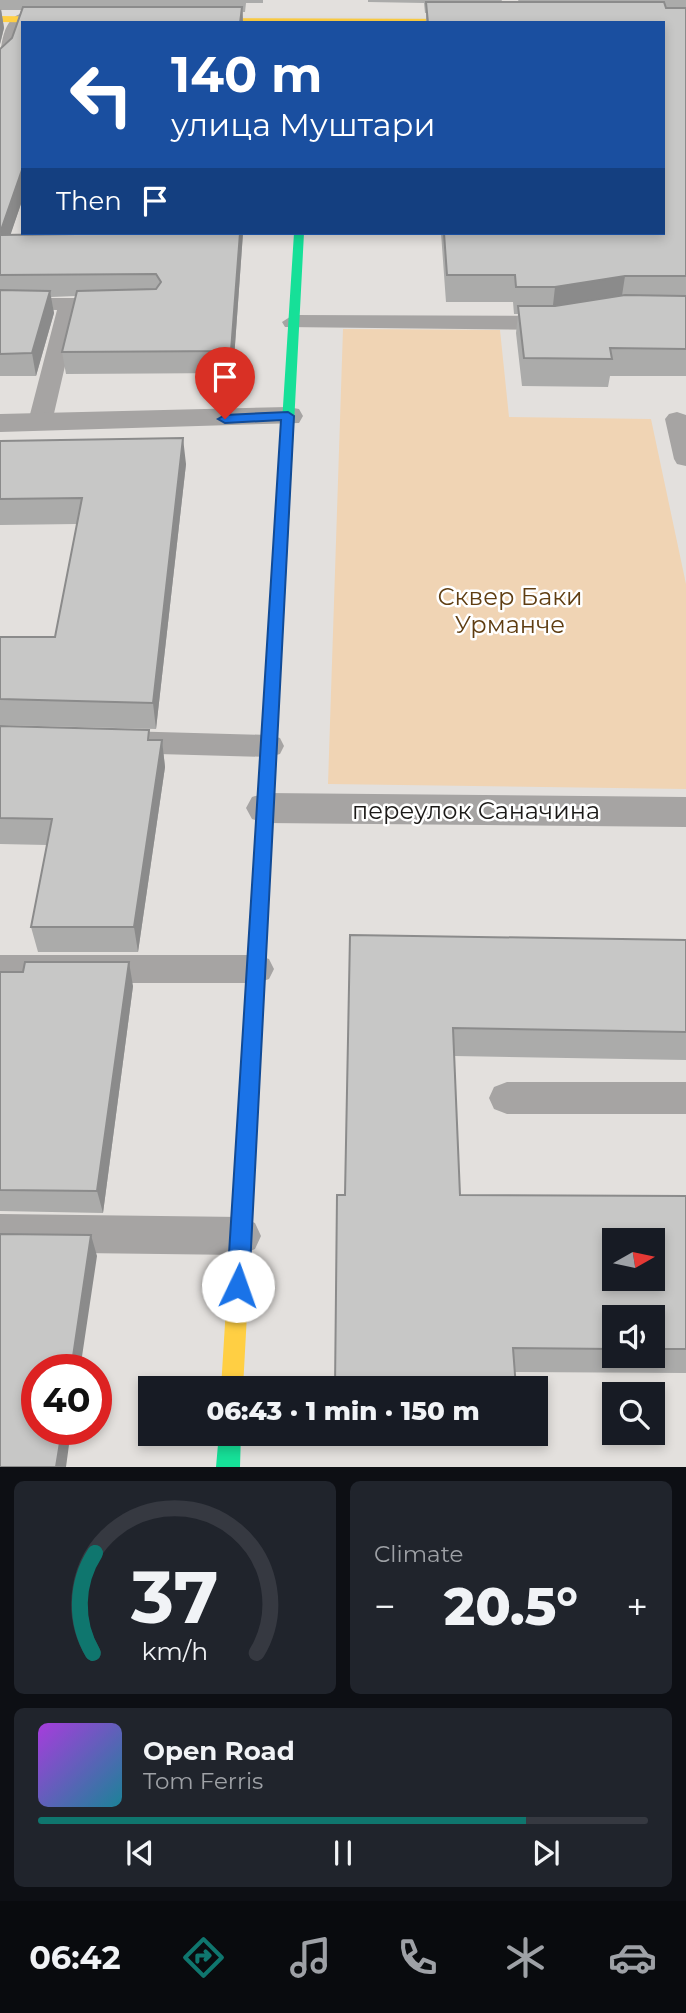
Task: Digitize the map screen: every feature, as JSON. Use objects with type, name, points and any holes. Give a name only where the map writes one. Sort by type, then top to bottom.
[{"type":"street","points":[[312,0],[312,21]]},
{"type":"street","points":[[0,19],[86,20]]},
{"type":"street","points":[[233,1376],[299,235]]},
{"type":"street","points":[[0,423],[288,416]]},
{"type":"street","name":"переулок Саначина","points":[[266,808],[686,812]]},
{"type":"street","points":[[228,1467],[229,1446]]},
{"type":"lane","points":[[0,64],[20,19]]},
{"type":"lane","points":[[6,304],[136,303]]},
{"type":"lane","points":[[40,422],[69,304]]},
{"type":"lane","points":[[293,322],[552,324],[580,319]]},
{"type":"lane","points":[[677,419],[686,459]]},
{"type":"lane","points":[[95,741],[269,746]]},
{"type":"lane","points":[[0,969],[257,969]]},
{"type":"lane","points":[[507,1097],[686,1098]]},
{"type":"lane","points":[[0,1234],[241,1236]]},
{"type":"green space","name":"Сквер Баки Урманче","points":[[343,329],[500,330],[509,417],[651,419],[686,584],[686,789],[328,784]]},
{"type":"building","points":[[426,2],[664,2],[666,8],[686,8],[686,276],[625,276],[555,287],[516,287],[515,275],[447,275],[444,235],[665,235],[665,21],[428,21]]},
{"type":"building","points":[[23,7],[242,7],[240,21],[21,21],[21,173],[0,233],[0,49],[12,38]]},
{"type":"building","points":[[0,235],[240,235],[231,351],[62,352],[77,291],[156,289],[161,282],[156,274],[0,275]]},
{"type":"building","points":[[0,290],[50,291],[32,353],[0,354]]},
{"type":"building","points":[[625,295],[686,296],[686,349],[610,348],[612,359],[524,358],[518,306],[555,306]]},
{"type":"building","points":[[183,438],[153,703],[0,699],[0,637],[55,637],[82,498],[0,499],[0,441]]},
{"type":"building","points":[[0,726],[149,730],[148,740],[162,740],[134,927],[31,927],[52,819],[0,818]]},
{"type":"building","points":[[350,935],[686,940],[686,1032],[453,1028],[460,1195],[686,1196],[686,1349],[665,1349],[665,1305],[602,1305],[602,1349],[513,1348],[515,1376],[335,1376],[337,1195],[345,1195]]},
{"type":"building","points":[[25,962],[129,962],[97,1191],[0,1190],[0,972],[23,972]]},
{"type":"building","points":[[0,1234],[91,1235],[73,1354],[21,1354],[21,1445],[60,1445],[56,1467],[0,1467]]},
{"type":"traffic: fast","points":[[247,1131],[299,235]]},
{"type":"traffic: fast","points":[[228,1467],[229,1446]]},
{"type":"traffic: slow","points":[[0,19],[71,20]]},
{"type":"traffic: slow","points":[[233,1376],[247,1131]]},
{"type":"route","points":[[225,419],[288,416],[238,1286]]}]
